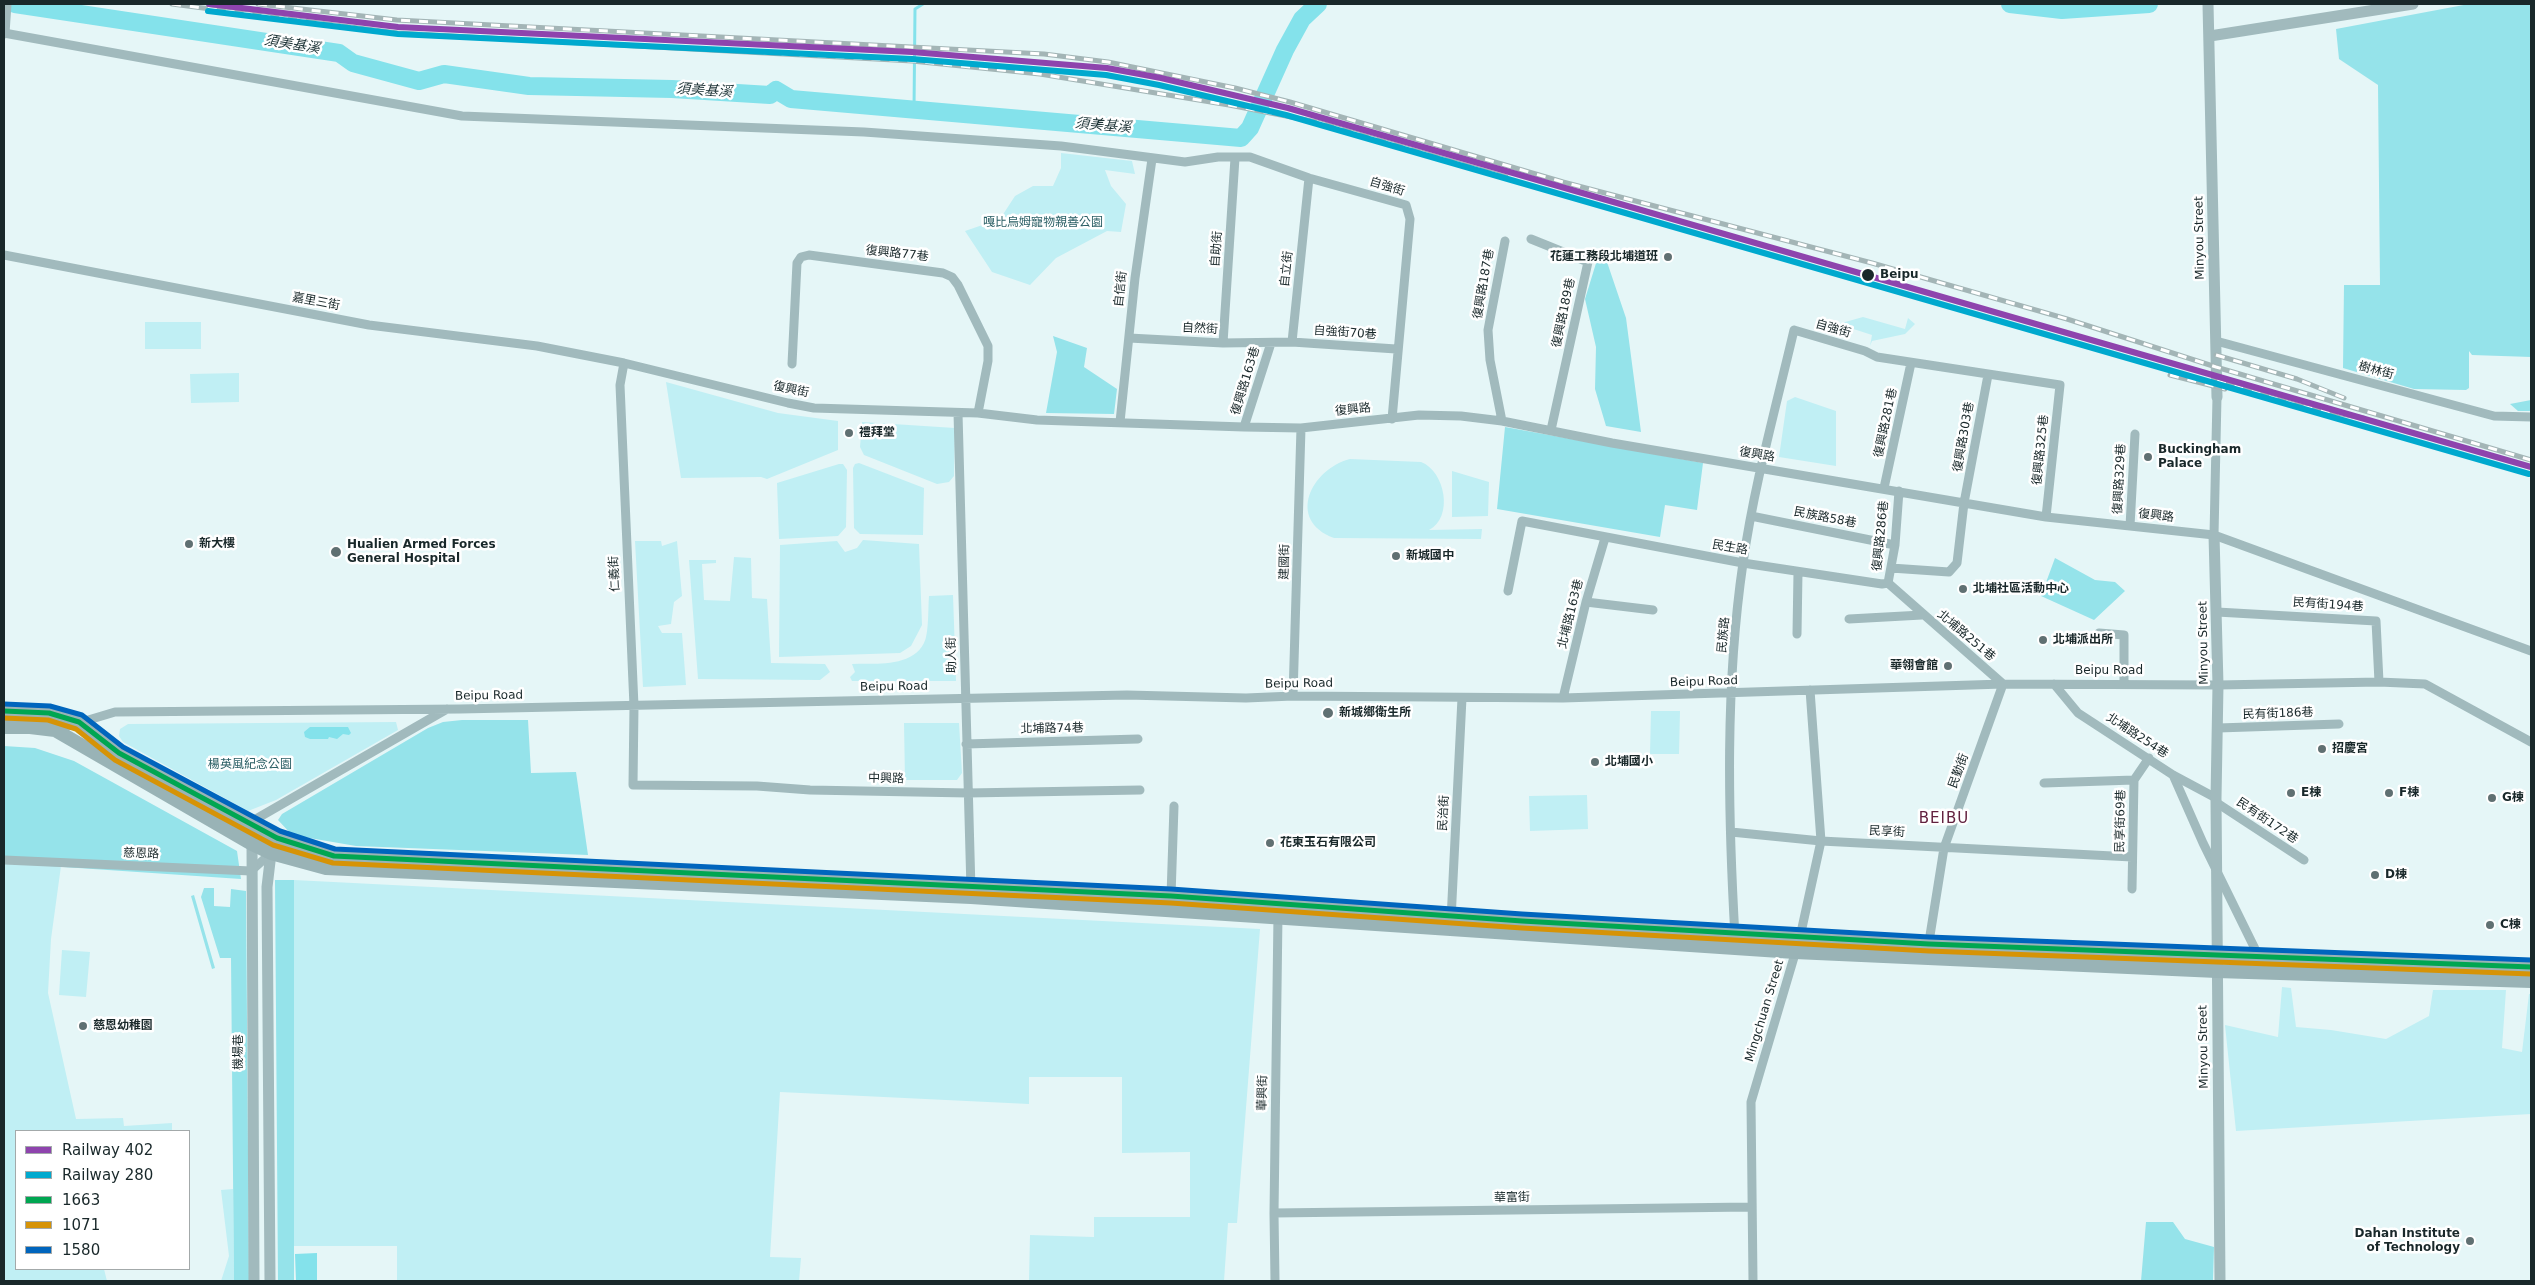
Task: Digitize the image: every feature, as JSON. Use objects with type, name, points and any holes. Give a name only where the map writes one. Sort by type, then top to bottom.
[{"type":"main road","points":[[4,711],[48,713],[79,722],[119,753],[277,838],[334,856],[971,891],[1278,911],[1452,914],[1736,940],[1795,952],[1928,950],[2259,956],[2531,967]]},
{"type":"main road","points":[[4,727],[30,727],[55,730],[252,844],[271,853],[326,868],[971,891],[1171,896],[1278,911],[1450,930],[1736,940],[1800,937],[1928,950],[2217,971],[2531,981]]},
{"type":"street","points":[[4,33],[6,4]]},
{"type":"street","name":"Minyou Street","points":[[2208,4],[2217,397],[2214,536],[2218,685],[2219,956],[2217,971],[2220,1281]]},
{"type":"street","points":[[2210,36],[2414,4]]},
{"type":"street","name":"自強街","points":[[4,33],[462,116],[864,132],[1060,146],[1185,162],[1250,157],[1310,178],[1406,206],[1410,219],[1396,349],[1392,419]]},
{"type":"street","name":"自助街","points":[[1223,343],[1235,158]]},
{"type":"street","name":"自信街","points":[[1120,422],[1136,269],[1152,159]]},
{"type":"street","name":"自立街","points":[[1292,342],[1310,178]]},
{"type":"street","name":"復興路189巷","points":[[1530,239],[1588,262],[1551,430]]},
{"type":"street","name":"復興路187巷","points":[[1502,421],[1490,360],[1488,330],[1504,241]]},
{"type":"street","name":"嘉里三街","points":[[4,255],[369,325],[537,346],[624,363]]},
{"type":"street","name":"復興路77巷","points":[[792,364],[797,263],[802,257],[809,255],[943,273],[952,277],[958,285],[988,346],[988,361],[978,413]]},
{"type":"street","name":"自強街","points":[[1794,330],[1865,351],[1878,357],[2060,385]]},
{"type":"street","name":"民族路","points":[[1736,940],[1731,832],[1731,694],[1743,563],[1751,516],[1794,330]]},
{"type":"street","name":"自然街","points":[[1129,338],[1223,343],[1271,343]]},
{"type":"street","name":"樹林街","points":[[2216,340],[2494,416],[2531,416]]},
{"type":"street","points":[[1271,343],[1292,342]]},
{"type":"street","name":"自強街70巷","points":[[1292,342],[1396,349]]},
{"type":"street","name":"復興路163巷","points":[[1244,427],[1271,343]]},
{"type":"street","name":"復興街","points":[[624,363],[814,408],[958,413]]},
{"type":"street","name":"仁義街","points":[[624,363],[620,394],[634,706],[633,785]]},
{"type":"street","name":"復興路281巷","points":[[1884,488],[1911,363]]},
{"type":"street","name":"復興路303巷","points":[[1891,568],[1949,572],[1957,563],[1964,503],[1988,375]]},
{"type":"street","name":"復興路325巷","points":[[2046,517],[2060,385]]},
{"type":"street","name":"復興路","points":[[958,413],[978,413],[1037,420],[1301,428],[1419,415],[1460,416],[1502,421],[1762,469],[1884,488],[2046,517],[2214,536],[2531,651]]},
{"type":"street","name":"助人街","points":[[958,413],[971,891]]},
{"type":"street","name":"建國街","points":[[1293,696],[1301,428]]},
{"type":"street","name":"復興路329巷","points":[[2130,526],[2135,434]]},
{"type":"street","name":"復興路286巷","points":[[1888,584],[1895,544],[1899,491]]},
{"type":"street","name":"民族路58巷","points":[[1751,516],[1895,544]]},
{"type":"street","name":"民生路","points":[[1508,591],[1522,521],[1743,563],[1888,584]]},
{"type":"street","name":"北埔路163巷","points":[[1564,698],[1586,602],[1605,538]]},
{"type":"street","points":[[1797,634],[1798,572]]},
{"type":"street","points":[[1888,584],[1922,615]]},
{"type":"street","points":[[1586,602],[1653,610]]},
{"type":"street","name":"民有街194巷","points":[[2217,612],[2376,621],[2379,682]]},
{"type":"street","name":"北埔路251巷","points":[[1849,619],[1922,615],[2003,684]]},
{"type":"street","points":[[2099,633],[2124,634],[2124,683]]},
{"type":"street","name":"Beipu Road","points":[[55,730],[115,712],[634,706],[696,703],[1127,695],[1246,698],[1293,696],[1564,698],[2003,684],[2124,683],[2218,685],[2379,682],[2425,684],[2531,742]]},
{"type":"street","name":"民勤街","points":[[1928,950],[1944,848],[2003,684]]},
{"type":"street","name":"北埔路254巷","points":[[2054,684],[2078,713],[2173,775],[2217,801]]},
{"type":"street","name":"Mingchuan Street","points":[[1753,1281],[1750,1207],[1751,1102],[1800,937],[1821,841],[1810,690]]},
{"type":"street","name":"民治街","points":[[1450,930],[1462,698]]},
{"type":"street","points":[[249,823],[447,709]]},
{"type":"street","name":"民有街186巷","points":[[2218,728],[2339,724]]},
{"type":"street","name":"北埔路74巷","points":[[966,744],[1138,740]]},
{"type":"street","name":"民享街69巷","points":[[2132,889],[2134,780],[2149,758]]},
{"type":"street","points":[[2173,775],[2218,874],[2259,956]]},
{"type":"street","points":[[2044,783],[2134,780]]},
{"type":"street","name":"中興路","points":[[633,785],[757,786],[810,790],[968,792],[1140,790]]},
{"type":"street","name":"民有街172巷","points":[[2217,801],[2304,860]]},
{"type":"street","points":[[1171,896],[1174,806]]},
{"type":"street","name":"機場巷","points":[[249,823],[252,844],[254,1281]]},
{"type":"street","name":"民享街","points":[[1731,832],[1821,841],[2132,857]]},
{"type":"street","points":[[270,1281],[267,887],[271,853],[277,838]]},
{"type":"street","points":[[252,871],[271,853]]},
{"type":"street","name":"慈恩路","points":[[4,860],[252,871]]},
{"type":"street","name":"華興街","points":[[1276,1281],[1274,1213],[1278,911]]},
{"type":"street","points":[[252,939],[267,938]]},
{"type":"street","name":"華富街","points":[[1274,1213],[1750,1207]]},
{"type":"green space","name":"嘎比烏姆寵物親善公園","points":[[1061,153],[1132,161],[1135,174],[1105,170],[1111,186],[1126,204],[1121,232],[1107,231],[1056,258],[1030,285],[992,272],[965,231],[1000,219],[1015,196],[1033,186],[1053,186],[1061,168]]},
{"type":"green space","points":[[1863,317],[1905,329],[1908,318],[1915,324],[1905,334],[1872,341],[1870,346],[1872,335],[1838,324]]},
{"type":"green space","points":[[145,322],[201,322],[201,349],[145,349]]},
{"type":"green space","points":[[239,373],[239,402],[191,403],[190,374]]},
{"type":"green space","points":[[666,382],[778,413],[838,421],[838,450],[767,479],[761,477],[681,478]]},
{"type":"green space","points":[[1795,397],[1836,411],[1836,466],[1779,457],[1787,401]]},
{"type":"green space","points":[[862,422],[955,428],[954,476],[949,482],[937,484],[864,455],[860,447]]},
{"type":"green space","points":[[1350,459],[1421,462],[1436,475],[1441,484],[1443,494],[1444,505],[1442,515],[1437,524],[1429,530],[1482,529],[1481,539],[1334,538],[1319,530],[1311,519],[1308,508],[1309,496],[1315,484],[1324,473]]},
{"type":"green space","points":[[859,463],[924,488],[923,535],[860,534],[854,528],[853,468],[855,464]]},
{"type":"green space","points":[[843,464],[847,470],[846,527],[838,536],[779,539],[777,483]]},
{"type":"green space","points":[[1452,471],[1489,482],[1488,516],[1452,517]]},
{"type":"green space","points":[[863,540],[919,544],[922,625],[911,646],[900,653],[779,657],[780,545],[837,541],[845,552],[857,548]]},
{"type":"green space","points":[[635,541],[661,541],[662,546],[677,541],[682,596],[674,602],[671,624],[658,626],[662,633],[682,633],[686,685],[643,687]]},
{"type":"green space","points":[[734,557],[751,558],[752,598],[767,599],[771,663],[825,664],[830,672],[820,680],[698,679],[689,560],[716,560],[716,563],[702,564],[704,600],[730,601]]},
{"type":"green space","points":[[953,595],[956,681],[852,681],[850,677],[855,672],[852,664],[892,662],[910,657],[918,651],[924,643],[927,634],[929,596]]},
{"type":"green space","points":[[1651,711],[1680,711],[1679,754],[1650,754]]},
{"type":"green space","name":"楊英風紀念公園","points":[[396,722],[398,730],[276,800],[248,811],[123,742],[119,736],[120,729],[128,724]]},
{"type":"green space","points":[[904,723],[959,723],[962,773],[957,780],[905,780]]},
{"type":"green space","points":[[1587,795],[1588,829],[1530,831],[1529,796]]},
{"type":"green space","points":[[4,863],[61,866],[51,939],[48,993],[76,1119],[123,1118],[124,1126],[172,1123],[172,1130],[15,1130],[15,1270],[104,1270],[107,1281],[4,1281]]},
{"type":"green space","points":[[294,880],[1260,929],[1237,1223],[1228,1223],[1224,1281],[1029,1281],[1030,1235],[1094,1237],[1094,1217],[1190,1217],[1190,1152],[1122,1153],[1122,1077],[1029,1077],[1029,1104],[780,1092],[770,1257],[801,1258],[799,1281],[397,1281],[397,1246],[293,1246]]},
{"type":"green space","points":[[62,950],[90,952],[86,997],[59,995]]},
{"type":"green space","points":[[2282,987],[2291,988],[2296,1027],[2331,1030],[2386,1039],[2429,1016],[2433,990],[2506,990],[2502,1048],[2522,1052],[2529,994],[2531,994],[2531,1114],[2236,1131],[2225,1025],[2278,1037]]},
{"type":"green space","points":[[233,1189],[234,1281],[221,1281],[229,1256],[221,1190]]},
{"type":"shaded area","points":[[2469,4],[2531,4],[2531,357],[2472,355],[2469,351],[2469,388],[2466,390],[2414,389],[2343,368],[2344,285],[2380,285],[2378,85],[2339,59],[2336,29]]},
{"type":"shaded area","points":[[1597,260],[1607,262],[1626,318],[1641,432],[1606,426],[1595,389],[1596,347],[1585,299]]},
{"type":"shaded area","points":[[1053,336],[1087,348],[1084,367],[1117,389],[1114,414],[1046,413],[1057,352]]},
{"type":"shaded area","points":[[2531,400],[2531,411],[2518,411],[2510,404]]},
{"type":"shaded area","points":[[1505,427],[1703,463],[1697,510],[1665,505],[1660,537],[1497,509]]},
{"type":"shaded area","points":[[2055,558],[2095,580],[2115,582],[2125,591],[2094,620],[2041,596]]},
{"type":"shaded area","points":[[462,720],[528,720],[531,773],[576,772],[588,855],[356,846],[292,835],[278,820],[282,814],[428,728],[443,722]]},
{"type":"shaded area","points":[[310,727],[348,727],[351,733],[349,735],[343,734],[337,739],[329,737],[328,739],[310,739],[305,737],[304,732]]},
{"type":"shaded area","points":[[4,746],[35,748],[74,761],[237,851],[241,879],[4,863]]},
{"type":"shaded area","points":[[275,880],[294,880],[294,1281],[278,1281]]},
{"type":"shaded area","points":[[204,888],[214,888],[214,906],[230,907],[231,889],[246,891],[249,1281],[234,1281],[231,958],[220,958],[201,897]]},
{"type":"shaded area","points":[[194,895],[215,968],[212,969],[191,896]]},
{"type":"shaded area","points":[[2146,1222],[2173,1222],[2185,1239],[2214,1247],[2213,1281],[2141,1281]]},
{"type":"shaded area","points":[[317,1253],[317,1281],[296,1281],[295,1254]]},
{"type":"waterway","name":"須美基溪","points":[[15,4],[339,53],[353,63],[419,81],[444,74],[529,86],[672,89],[770,95],[776,90],[791,99],[1241,138],[1250,128],[1285,50],[1302,19],[1318,4]]},
{"type":"waterway","points":[[914,109],[915,9],[923,4]]},
{"type":"waterway","name":"須美基溪","points":[[2010,4],[2062,10],[2149,4]]},
{"type":"railway","points":[[172,4],[397,33],[912,61],[1040,74],[1229,105],[1317,122],[1506,177]]},
{"type":"railway","points":[[258,4],[397,20],[1044,54],[1108,62],[1235,88],[1290,102],[1563,182],[1872,263],[2067,319],[2216,367],[2531,460]]},
{"type":"railway","points":[[2216,355],[2297,379],[2344,398]]},
{"type":"railway","points":[[2170,375],[2225,389]]},
{"type":"railway","points":[[2217,381],[2300,406],[2363,418]]},
{"type":"rail line","name":"402","points":[[209,4],[398,27],[912,52],[1107,68],[1161,78],[1288,108],[2531,467]]},
{"type":"rail line","name":"280","points":[[208,11],[398,34],[912,59],[1106,75],[1159,85],[1286,115],[2529,474]]},
{"type":"transit line","name":"1580","points":[[4,704],[50,706],[82,715],[123,747],[280,831],[335,849],[1171,889],[1522,914],[1929,937],[2531,960]]},
{"type":"transit line","name":"1663","points":[[4,711],[49,713],[79,722],[119,753],[277,838],[334,856],[1171,896],[1522,921],[1929,944],[2531,967]]},
{"type":"transit line","name":"1071","points":[[4,718],[48,720],[76,729],[115,760],[273,845],[333,863],[1171,903],[1522,928],[1929,951],[2531,974]]},
{"type":"place","name":"花蓮工務段北埔道班","points":[[1668,257]]},
{"type":"place","name":"Beipu","points":[[1868,275]]},
{"type":"place","name":"禮拜堂","points":[[849,433]]},
{"type":"place","name":"Buckingham Palace","points":[[2148,457]]},
{"type":"place","name":"新大樓","points":[[189,544]]},
{"type":"place","name":"Hualien Armed Forces General Hospital","points":[[336,552]]},
{"type":"place","name":"新城國中","points":[[1396,556]]},
{"type":"place","name":"北埔社區活動中心","points":[[1963,589]]},
{"type":"place","name":"北埔派出所","points":[[2043,640]]},
{"type":"place","name":"華翎會館","points":[[1948,666]]},
{"type":"place","name":"新城鄉衛生所","points":[[1328,713]]},
{"type":"place","name":"招慶宮","points":[[2322,749]]},
{"type":"place","name":"北埔國小","points":[[1595,762]]},
{"type":"place","name":"E棟","points":[[2291,793]]},
{"type":"place","name":"F棟","points":[[2389,793]]},
{"type":"place","name":"G棟","points":[[2492,798]]},
{"type":"place","name":"花東玉石有限公司","points":[[1270,843]]},
{"type":"place","name":"D棟","points":[[2375,875]]},
{"type":"place","name":"C棟","points":[[2490,925]]},
{"type":"place","name":"慈恩幼稚園","points":[[83,1026]]},
{"type":"place","name":"Dahan Institute of Technology","points":[[2470,1241]]},
{"type":"district","name":"BEIBU","points":[[1944,819]]}]
